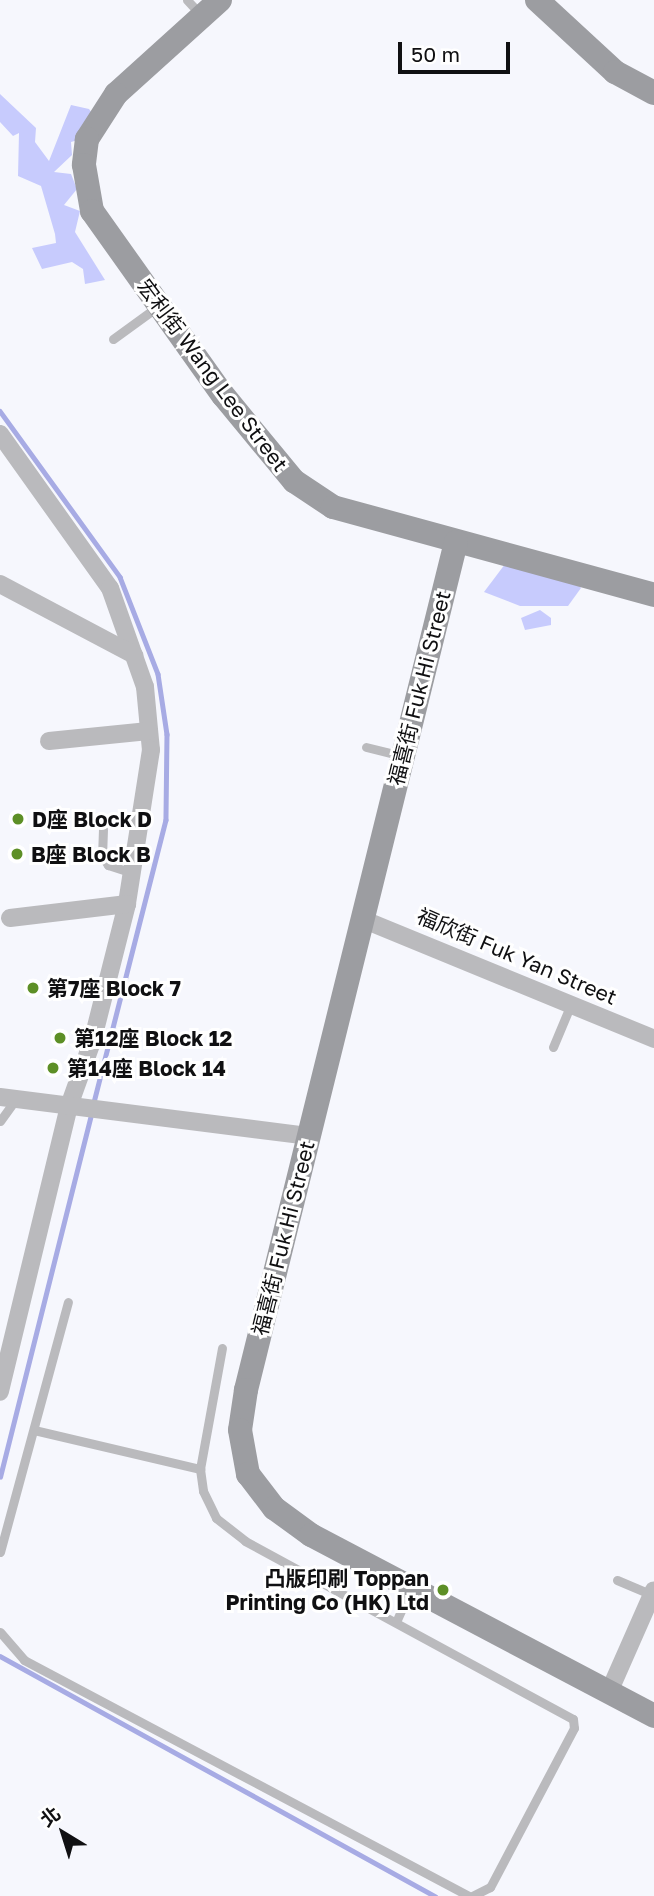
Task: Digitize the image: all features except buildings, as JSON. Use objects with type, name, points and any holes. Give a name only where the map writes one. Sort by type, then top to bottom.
[{"type":"street","points":[[537,0],[615,72],[654,93]]},
{"type":"street","name":"宏利街 Wang Lee Street","points":[[203,5],[116,94],[88,139],[84,187],[92,211],[223,395],[294,481],[333,506],[654,595]]},
{"type":"street","points":[[0,434],[96,564],[110,588],[145,687],[151,750],[127,904],[92,1042],[6,1342],[0,1392]]},
{"type":"street","name":"福喜街 Fuk Hi Street","points":[[456,542],[307,1136],[246,1390],[240,1430],[248,1474],[274,1507],[311,1535],[654,1716]]},
{"type":"street","points":[[0,584],[134,655]]},
{"type":"street","points":[[49,741],[149,731]]},
{"type":"street","points":[[10,918],[127,904]]},
{"type":"street","name":"福欣街 Fuk Yan Street","points":[[362,919],[654,1039]]},
{"type":"street","points":[[8,1098],[307,1136]]},
{"type":"street","points":[[609,1692],[653,1593]]},
{"type":"lane","points":[[113,339],[159,305]]},
{"type":"lane","points":[[366,747],[403,756]]},
{"type":"lane","points":[[103,828],[102,856],[108,865],[133,873]]},
{"type":"lane","points":[[553,1047],[571,1003]]},
{"type":"lane","points":[[0,1121],[8,1098]]},
{"type":"lane","points":[[0,1552],[68,1303]]},
{"type":"lane","points":[[0,1632],[24,1660],[471,1896],[490,1887],[573,1728],[573,1719],[232,1531],[209,1507],[200,1469],[222,1348]]},
{"type":"lane","points":[[34,1430],[200,1469]]},
{"type":"lane","points":[[617,1580],[653,1593]]},
{"type":"lane","points":[[396,1622],[410,1589]]},
{"type":"shaded area","points":[[0,94],[36,128],[35,142],[49,161],[71,105],[89,109],[106,132],[71,142],[72,155],[54,172],[71,174],[77,189],[64,205],[80,211],[75,232],[105,280],[85,284],[83,269],[72,262],[42,269],[32,248],[56,243],[55,234],[41,186],[18,176],[19,133],[13,136],[0,122]]},
{"type":"shaded area","points":[[518,547],[557,560],[581,588],[568,606],[520,606],[484,592]]},
{"type":"shaded area","points":[[540,610],[551,618],[551,625],[525,630],[521,618]]},
{"type":"waterway","points":[[0,411],[120,577],[158,674],[167,734],[166,820],[94,1103]]},
{"type":"waterway","points":[[0,1477],[91,1115]]},
{"type":"waterway","points":[[0,1656],[435,1896]]},
{"type":"place","name":"D座 Block D","points":[[18,819]]},
{"type":"place","name":"B座 Block B","points":[[17,854]]},
{"type":"place","name":"第7座 Block 7","points":[[33,988]]},
{"type":"place","name":"第12座 Block 12","points":[[60,1038]]},
{"type":"place","name":"第14座 Block 14","points":[[53,1068]]},
{"type":"place","name":"凸版印刷 Toppan Printing Co (HK) Ltd","points":[[443,1590]]}]
